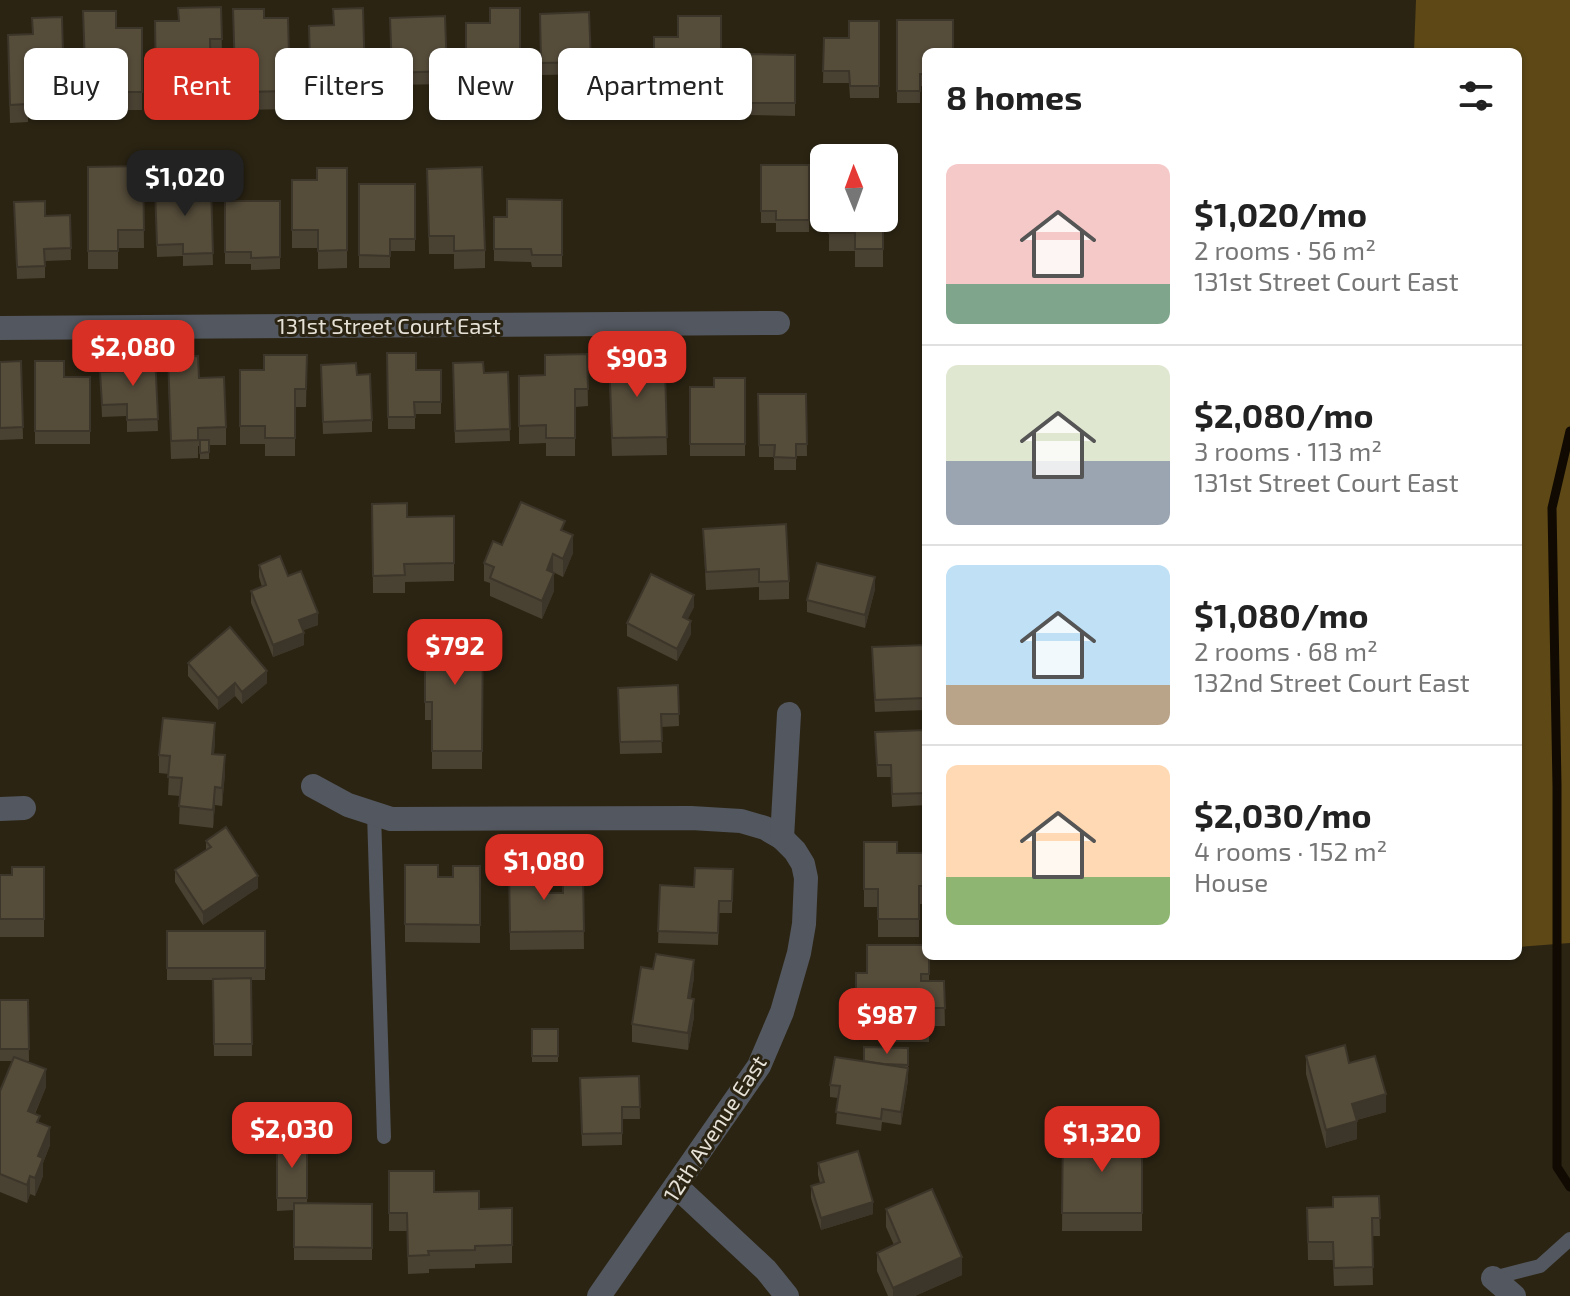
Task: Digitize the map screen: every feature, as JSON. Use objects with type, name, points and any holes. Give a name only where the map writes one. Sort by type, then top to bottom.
[{"type":"street","name":"131st Street Court East","points":[[0,328],[778,323]]},
{"type":"street","points":[[313,786],[348,805],[391,819],[691,818],[741,821],[765,828],[782,838],[789,714]]},
{"type":"street","name":"12th Avenue East","points":[[599,1296],[759,1066],[782,1012],[799,953],[806,878],[803,864],[782,838]]},
{"type":"street","points":[[676,1186],[766,1270],[787,1296]]},
{"type":"street","points":[[1493,1278],[1514,1296]]},
{"type":"lane","points":[[374,813],[384,1137]]},
{"type":"lane","points":[[1493,1278],[1540,1266],[1570,1239]]},
{"type":"shaded area","points":[[1416,0],[1570,0],[1570,943],[1522,947],[1522,48],[1414,48]]},
{"type":"building","points":[[221,7],[222,39],[210,39],[210,48],[155,48],[155,21],[179,21],[178,8]]},
{"type":"building","points":[[363,8],[364,48],[310,48],[309,26],[334,25],[333,9]]},
{"type":"building","points":[[490,8],[520,8],[520,48],[466,48],[466,23],[490,23]]},
{"type":"building","points":[[233,9],[264,9],[264,18],[288,18],[289,48],[275,48],[275,91],[259,92],[259,48],[234,48]]},
{"type":"building","points":[[83,11],[116,11],[116,28],[142,28],[142,92],[128,92],[128,48],[84,48]]},
{"type":"building","points":[[589,12],[590,48],[558,48],[558,63],[542,63],[540,14]]},
{"type":"building","points":[[445,16],[446,48],[429,48],[429,72],[413,72],[413,48],[391,48],[390,18]]},
{"type":"building","points":[[678,16],[721,16],[721,48],[654,48],[654,37],[678,37]]},
{"type":"building","points":[[62,17],[63,48],[24,48],[24,104],[10,105],[8,35],[33,34],[32,18]]},
{"type":"building","points":[[897,20],[953,20],[953,48],[922,48],[920,91],[897,91]]},
{"type":"building","points":[[849,21],[879,21],[879,86],[850,86],[849,71],[823,71],[824,38],[849,38]]},
{"type":"building","points":[[752,54],[795,55],[795,103],[752,103]]},
{"type":"building","points":[[761,165],[809,165],[809,220],[776,220],[776,211],[761,211]]},
{"type":"building","points":[[143,166],[144,230],[118,230],[118,251],[88,251],[88,167]]},
{"type":"building","points":[[482,167],[485,250],[454,251],[454,236],[429,236],[427,169]]},
{"type":"building","points":[[317,168],[347,168],[347,250],[318,251],[318,230],[292,230],[292,180],[317,180]]},
{"type":"building","points":[[359,184],[415,184],[415,239],[390,239],[390,256],[359,255]]},
{"type":"building","points":[[211,186],[213,253],[183,254],[183,244],[157,245],[155,188]]},
{"type":"building","points":[[507,199],[562,200],[562,255],[532,255],[531,249],[494,249],[494,217],[507,217]]},
{"type":"building","points":[[45,201],[45,216],[70,215],[71,248],[44,249],[45,266],[17,267],[14,202]]},
{"type":"building","points":[[225,201],[280,201],[280,257],[251,258],[251,252],[225,252]]},
{"type":"building","points":[[883,232],[883,249],[855,249],[855,233],[829,233]]},
{"type":"building","points":[[387,353],[416,353],[416,370],[441,370],[441,402],[414,402],[415,417],[388,417]]},
{"type":"building","points":[[155,354],[158,419],[127,420],[127,404],[102,405],[100,372],[128,371],[127,355]]},
{"type":"building","points":[[587,354],[588,389],[575,389],[575,438],[546,438],[546,425],[519,426],[519,376],[545,375],[545,355]]},
{"type":"building","points":[[639,354],[640,369],[665,369],[667,437],[612,438],[609,355]]},
{"type":"building","points":[[264,355],[307,355],[306,389],[295,389],[295,438],[265,438],[265,426],[240,426],[240,370],[264,370]]},
{"type":"building","points":[[198,356],[199,378],[224,377],[226,427],[198,428],[198,440],[171,441],[168,357]]},
{"type":"building","points":[[21,361],[23,427],[0,428],[0,362]]},
{"type":"building","points":[[35,361],[64,361],[64,377],[90,377],[90,431],[35,431]]},
{"type":"building","points":[[483,362],[484,373],[508,372],[510,429],[455,431],[453,363]]},
{"type":"building","points":[[356,363],[357,375],[370,374],[372,420],[323,422],[321,365]]},
{"type":"building","points":[[714,378],[745,378],[745,444],[690,444],[690,387],[714,387]]},
{"type":"building","points":[[758,394],[806,394],[807,444],[796,444],[796,458],[774,457],[775,445],[759,445]]},
{"type":"building","points":[[200,440],[209,440],[209,452],[200,453]]},
{"type":"building","points":[[521,502],[565,521],[561,530],[573,535],[563,559],[553,554],[547,570],[554,573],[542,601],[490,578],[494,567],[484,563],[493,541],[502,545]]},
{"type":"building","points":[[407,503],[407,517],[454,516],[454,563],[404,564],[405,575],[373,576],[372,504]]},
{"type":"building","points":[[786,524],[789,581],[759,582],[759,569],[706,572],[703,529]]},
{"type":"building","points":[[280,556],[288,576],[301,571],[318,613],[299,620],[304,633],[273,645],[251,591],[266,585],[259,565]]},
{"type":"building","points":[[817,563],[875,577],[865,615],[807,600]]},
{"type":"building","points":[[651,574],[694,595],[683,617],[691,621],[677,649],[627,623]]},
{"type":"building","points":[[230,627],[267,671],[242,692],[235,683],[218,698],[188,663]]},
{"type":"building","points":[[425,628],[483,628],[482,751],[432,751],[432,702],[425,702]]},
{"type":"building","points":[[922,645],[922,698],[875,700],[872,647]]},
{"type":"building","points":[[678,685],[679,714],[661,714],[662,741],[620,742],[618,688]]},
{"type":"building","points":[[163,718],[215,723],[212,754],[225,755],[222,788],[215,787],[213,810],[179,806],[182,778],[168,777],[170,756],[159,755]]},
{"type":"building","points":[[922,730],[922,793],[892,794],[891,765],[877,765],[875,732]]},
{"type":"building","points":[[226,827],[258,876],[203,912],[175,870],[211,847],[206,841]]},
{"type":"building","points":[[864,842],[897,842],[897,853],[922,853],[919,919],[878,919],[878,889],[864,889]]},
{"type":"building","points":[[405,865],[438,865],[438,877],[453,877],[453,866],[480,866],[480,925],[405,924]]},
{"type":"building","points":[[548,866],[548,893],[563,893],[563,876],[583,876],[584,931],[510,932],[509,867]]},
{"type":"building","points":[[12,867],[44,867],[44,919],[0,919],[0,875],[12,875]]},
{"type":"building","points":[[695,868],[733,869],[732,901],[719,901],[718,933],[658,931],[660,885],[694,887]]},
{"type":"building","points":[[167,931],[265,931],[265,968],[167,968]]},
{"type":"building","points":[[867,945],[922,945],[922,960],[929,960],[929,974],[921,974],[921,981],[944,981],[945,1008],[929,1008],[929,1024],[883,1024],[883,1019],[866,1018],[866,1007],[856,1007],[856,973],[867,973]]},
{"type":"building","points":[[656,954],[694,960],[688,998],[694,999],[688,1033],[632,1024],[641,967],[653,969]]},
{"type":"building","points":[[251,978],[252,1044],[214,1044],[213,979]]},
{"type":"building","points":[[0,1000],[28,1000],[29,1049],[0,1049]]},
{"type":"building","points":[[532,1029],[558,1029],[558,1056],[532,1056]]},
{"type":"building","points":[[1345,1045],[1349,1063],[1375,1056],[1386,1094],[1352,1104],[1357,1121],[1326,1130],[1306,1056]]},
{"type":"building","points":[[864,1047],[908,1048],[908,1065],[864,1061]]},
{"type":"building","points":[[14,1057],[46,1069],[28,1111],[40,1116],[37,1122],[50,1127],[38,1156],[43,1158],[35,1178],[30,1176],[27,1185],[0,1174],[0,1091]]},
{"type":"building","points":[[835,1057],[908,1068],[901,1112],[882,1109],[881,1119],[836,1112],[840,1086],[830,1085]]},
{"type":"building","points":[[639,1076],[640,1107],[622,1107],[622,1133],[582,1134],[580,1078]]},
{"type":"building","points":[[1063,1134],[1142,1134],[1142,1213],[1062,1213]]},
{"type":"building","points":[[277,1141],[307,1141],[307,1198],[277,1198]]},
{"type":"building","points":[[858,1151],[873,1202],[821,1218],[811,1186],[824,1182],[818,1163]]},
{"type":"building","points":[[389,1171],[434,1171],[434,1192],[479,1191],[479,1209],[512,1208],[512,1245],[475,1246],[475,1250],[428,1251],[429,1255],[408,1256],[407,1213],[389,1213]]},
{"type":"building","points":[[932,1189],[962,1257],[893,1288],[877,1253],[900,1242],[886,1209]]},
{"type":"building","points":[[1379,1196],[1380,1218],[1372,1218],[1373,1267],[1334,1268],[1333,1242],[1308,1242],[1307,1208],[1333,1207],[1333,1197]]},
{"type":"building","points":[[294,1203],[372,1204],[372,1248],[294,1247]]},
{"type":"waterway","points":[[1570,431],[1552,508],[1557,786],[1557,1167],[1570,1187]]}]
